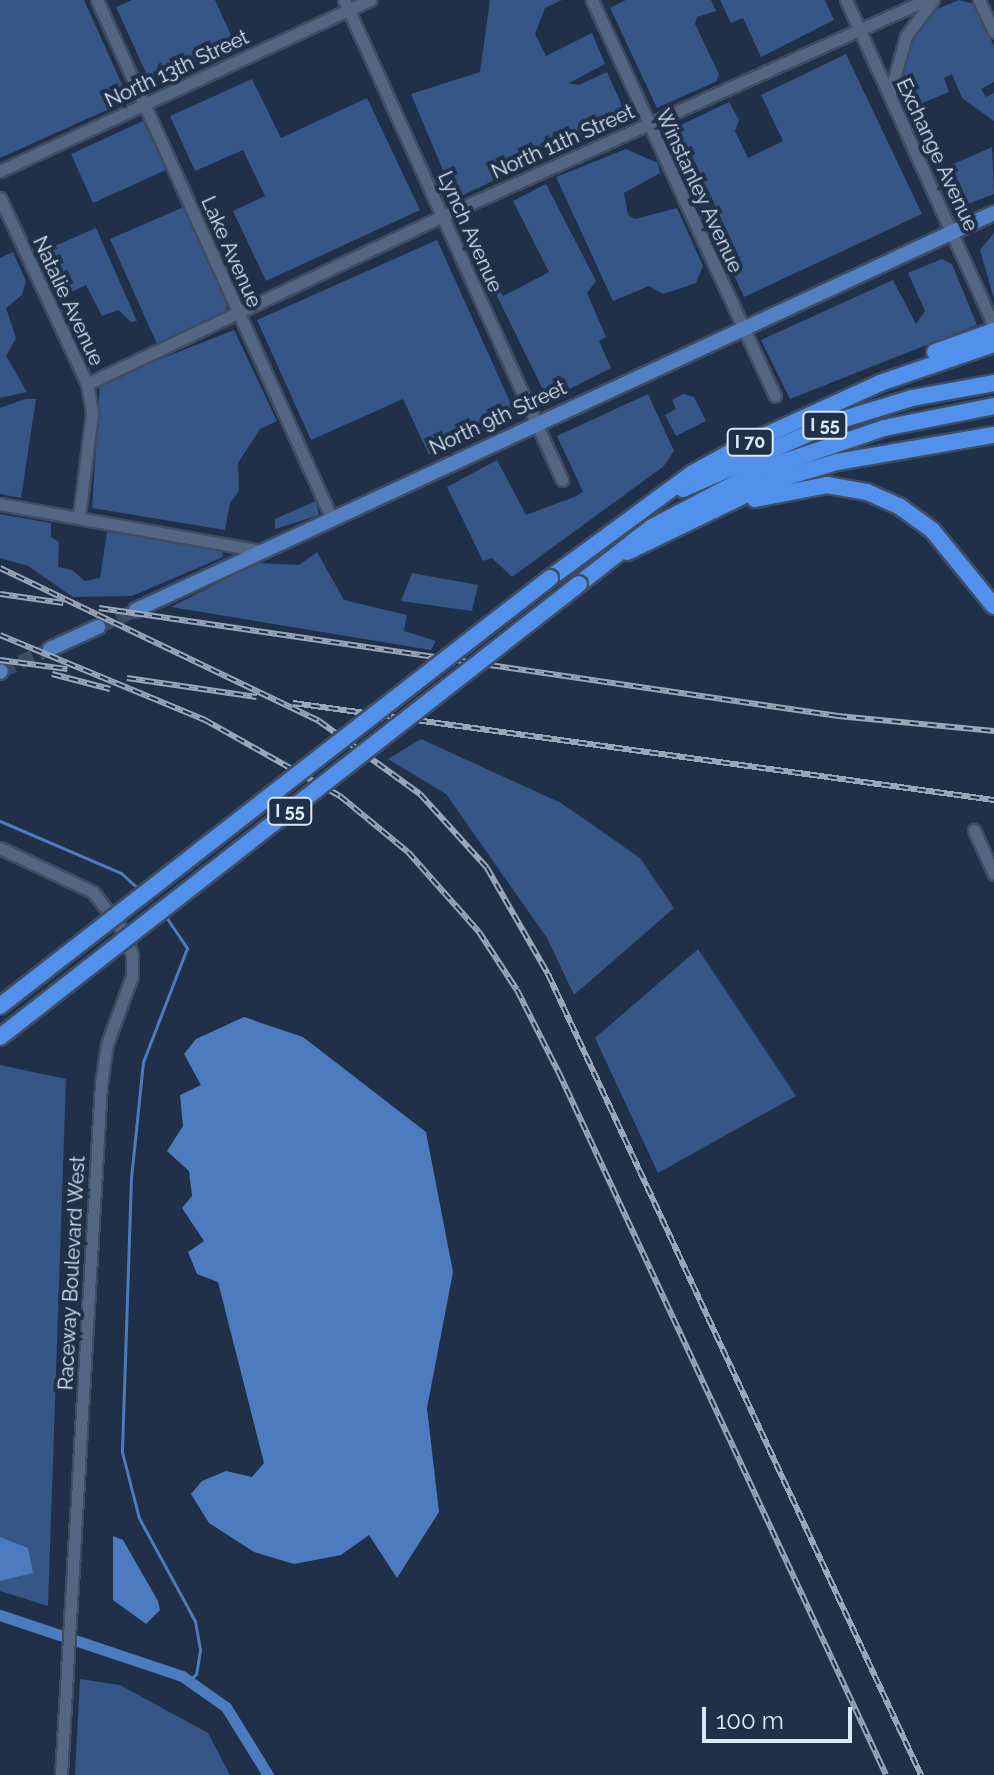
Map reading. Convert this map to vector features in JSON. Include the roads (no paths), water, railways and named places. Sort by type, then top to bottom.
[{"type":"highway","points":[[841,399],[870,377],[993,326]]},
{"type":"highway","name":"I 70","points":[[666,495],[734,450],[841,399],[994,344]]},
{"type":"highway","name":"I 55","points":[[0,1006],[550,578],[666,495],[837,421],[912,398],[994,383]]},
{"type":"highway","name":"I 55","points":[[0,1037],[618,556],[639,535],[678,511],[788,459],[902,423],[994,406]]},
{"type":"highway","name":"I 70","points":[[618,556],[719,505],[837,462],[994,435]]},
{"type":"highway","points":[[719,505],[734,506],[796,487],[827,485],[867,492],[899,506],[932,530],[994,606]]},
{"type":"main road","name":"North 9th Street","points":[[136,610],[536,422],[994,213]]},
{"type":"main road","points":[[50,649],[98,627]]},
{"type":"street","name":"Lake Avenue","points":[[97,0],[332,519]]},
{"type":"street","name":"North 13th Street","points":[[0,171],[346,5],[370,0]]},
{"type":"street","name":"Winstanley Avenue","points":[[592,0],[775,396]]},
{"type":"street","name":"Exchange Avenue","points":[[846,0],[953,230],[993,326]]},
{"type":"street","name":"North 11th Street","points":[[87,384],[443,216],[926,0]]},
{"type":"street","points":[[889,94],[906,36],[933,0]]},
{"type":"street","points":[[979,0],[994,32]]},
{"type":"street","name":"Lynch Avenue","points":[[346,5],[562,480]]},
{"type":"street","name":"Natalie Avenue","points":[[0,198],[87,384],[92,413],[79,516]]},
{"type":"street","points":[[0,504],[261,551]]},
{"type":"street","points":[[974,830],[994,874]]},
{"type":"street","name":"Raceway Boulevard West","points":[[0,848],[93,892],[123,931],[132,955],[132,976],[107,1044],[101,1084],[61,1775]]},
{"type":"waterway","points":[[0,821],[121,873],[139,889]]},
{"type":"waterway","points":[[164,914],[187,948],[143,1062],[131,1178],[122,1452],[139,1518],[195,1621],[200,1650],[196,1674],[189,1681]]},
{"type":"waterway","points":[[0,1615],[182,1676],[226,1707],[268,1775]]},
{"type":"tunnel","points":[[98,627],[136,610]]},
{"type":"tunnel","points":[[1,671],[50,649]]},
{"type":"railway","points":[[0,568],[319,721],[420,794],[487,868],[548,974],[921,1775]]},
{"type":"railway","points":[[0,594],[63,603]]},
{"type":"railway","points":[[99,608],[838,716],[994,731]]},
{"type":"railway","points":[[0,635],[205,720],[340,796],[408,852],[479,932],[517,990],[559,1073],[886,1775]]},
{"type":"railway","points":[[0,660],[67,669]]},
{"type":"railway","points":[[52,674],[110,689]]},
{"type":"railway","points":[[127,678],[257,697]]},
{"type":"railway","points":[[293,703],[994,800]]}]
